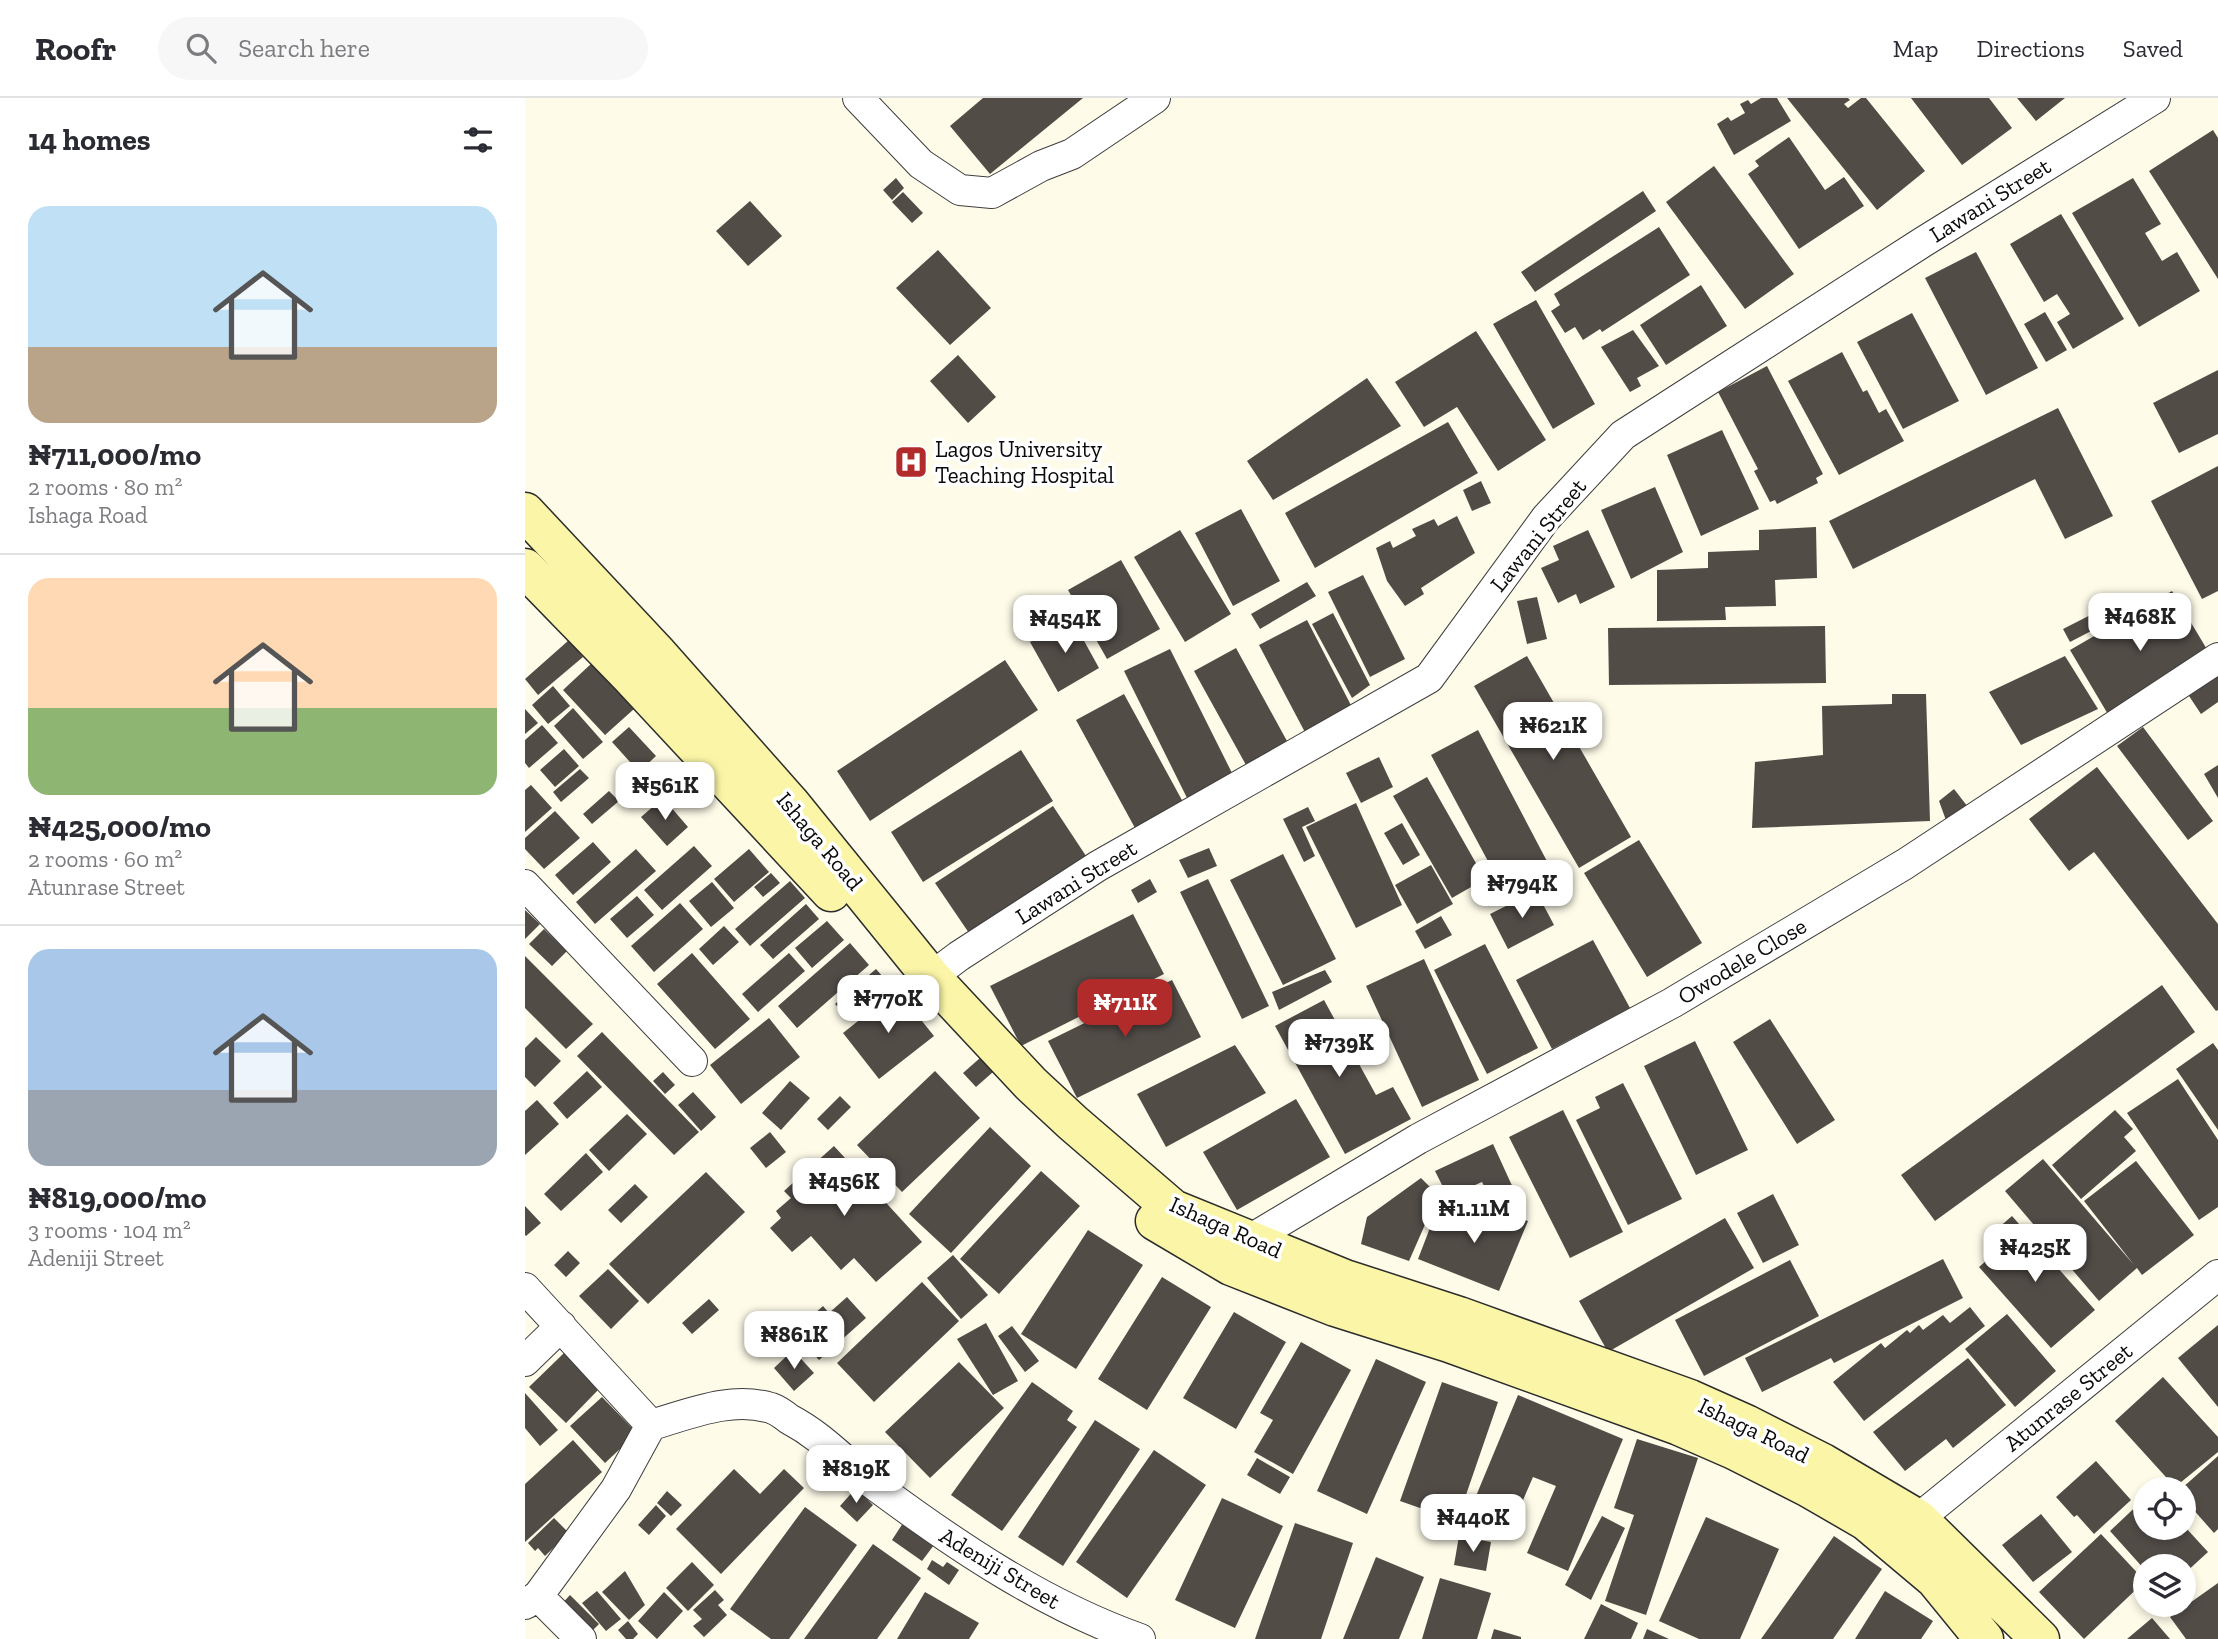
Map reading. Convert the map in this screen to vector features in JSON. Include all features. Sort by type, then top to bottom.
[{"type":"main road","name":"Ishaga Road","points":[[525,512],[659,654],[790,803],[931,976],[1031,1084],[1173,1209],[1345,1279],[1459,1315],[1690,1399],[1746,1424],[1823,1463],[1918,1519],[2040,1639]]},
{"type":"main road","name":"Ishaga Road","points":[[525,568],[759,813],[1071,1155],[1161,1227],[1231,1266],[1335,1307],[1449,1343],[1679,1426],[1734,1450],[1866,1521],[1935,1579],[1977,1637]]},
{"type":"street","points":[[858,98],[921,163],[960,190],[992,193],[1041,166],[1072,154],[1155,98]]},
{"type":"street","name":"Lawani Street","points":[[931,976],[1098,866],[1429,678],[1546,518],[1623,435],[1923,242],[2155,98]]},
{"type":"street","name":"Owodele Close","points":[[1251,1239],[1418,1139],[1672,1003],[1905,864],[2218,658]]},
{"type":"street","points":[[525,885],[692,1060]]},
{"type":"street","name":"Atunrase Street","points":[[1918,1519],[2218,1275]]},
{"type":"street","points":[[525,1288],[651,1425],[617,1489],[531,1600],[581,1639]]},
{"type":"street","points":[[525,1361],[561,1326]]},
{"type":"street","name":"Adeniji Street","points":[[651,1425],[726,1403],[771,1408],[814,1432],[872,1484],[931,1527],[1092,1631],[1140,1639]]},
{"type":"street","points":[[1977,1637],[2011,1611]]},
{"type":"building","points":[[983,98],[1083,98],[990,174],[950,126]]},
{"type":"building","points":[[1761,98],[1777,98],[1791,121],[1734,155],[1717,124],[1728,117],[1731,121],[1745,113],[1740,104],[1748,100],[1751,104]]},
{"type":"building","points":[[1787,98],[1848,98],[1850,100],[1844,104],[1848,108],[1861,98],[1866,98],[1925,171],[1877,210]]},
{"type":"building","points":[[1911,98],[1989,98],[2012,128],[1962,165]]},
{"type":"building","points":[[2017,98],[2065,98],[2036,121]]},
{"type":"building","points":[[2213,130],[2218,138],[2218,279],[2149,171]]},
{"type":"building","points":[[1789,137],[1825,190],[1844,177],[1864,206],[1799,249],[1748,174],[1759,166],[1755,161]]},
{"type":"building","points":[[1714,166],[1794,274],[1745,309],[1666,202]]},
{"type":"building","points":[[896,178],[904,188],[892,200],[883,190]]},
{"type":"building","points":[[2133,178],[2161,224],[2145,233],[2162,261],[2177,252],[2200,291],[2139,327],[2072,213]]},
{"type":"building","points":[[1643,191],[1656,211],[1535,292],[1521,272]]},
{"type":"building","points":[[903,192],[923,213],[912,223],[892,202]]},
{"type":"building","points":[[750,201],[782,236],[748,266],[716,231]]},
{"type":"building","points":[[2061,214],[2124,319],[2073,349],[2057,322],[2070,314],[2057,294],[2044,302],[2010,244]]},
{"type":"building","points":[[1659,227],[1690,275],[1602,332],[1600,329],[1583,340],[1575,327],[1565,333],[1551,311],[1560,305],[1554,294]]},
{"type":"building","points":[[938,250],[991,308],[950,345],[896,288]]},
{"type":"building","points":[[1976,252],[2038,368],[1986,395],[1925,278]]},
{"type":"building","points":[[1701,285],[1727,326],[1666,365],[1640,325]]},
{"type":"building","points":[[1536,300],[1595,404],[1553,429],[1493,324]]},
{"type":"building","points":[[2045,312],[2067,350],[2046,362],[2024,324]]},
{"type":"building","points":[[1912,313],[1959,401],[1903,429],[1857,342]]},
{"type":"building","points":[[1633,330],[1659,366],[1637,378],[1641,386],[1630,392],[1601,347]]},
{"type":"building","points":[[1476,331],[1546,440],[1498,471],[1457,407],[1424,427],[1395,382]]},
{"type":"building","points":[[1842,352],[1863,392],[1867,390],[1879,413],[1886,409],[1904,441],[1839,475],[1788,381]]},
{"type":"building","points":[[958,355],[996,397],[968,423],[930,381]]},
{"type":"building","points":[[1767,366],[1823,474],[1816,478],[1818,483],[1777,504],[1775,500],[1770,502],[1754,471],[1758,469],[1718,392]]},
{"type":"building","points":[[2218,370],[2218,434],[2179,453],[2153,403]]},
{"type":"building","points":[[1367,378],[1401,426],[1273,500],[1247,461]]},
{"type":"building","points":[[2058,408],[2113,516],[2065,539],[2035,479],[1853,569],[1829,521]]},
{"type":"building","points":[[1448,422],[1478,473],[1315,568],[1285,513]]},
{"type":"building","points":[[1722,430],[1759,509],[1701,536],[1667,455]]},
{"type":"building","points":[[2218,466],[2218,591],[2202,599],[2151,501]]},
{"type":"building","points":[[1481,481],[1491,503],[1472,511],[1463,490]]},
{"type":"building","points":[[1655,487],[1683,552],[1631,579],[1601,510]]},
{"type":"building","points":[[1241,509],[1280,581],[1233,606],[1195,533]]},
{"type":"building","points":[[1457,516],[1475,553],[1421,588],[1424,594],[1405,606],[1387,581],[1376,548],[1390,541],[1393,548],[1416,536],[1412,529],[1434,519],[1438,526]]},
{"type":"building","points":[[1816,527],[1817,578],[1775,580],[1776,606],[1725,607],[1726,620],[1657,621],[1657,570],[1708,568],[1708,552],[1759,550],[1759,530]]},
{"type":"building","points":[[1180,530],[1231,614],[1185,642],[1134,557]]},
{"type":"building","points":[[1588,530],[1615,587],[1580,604],[1576,594],[1558,603],[1541,568],[1559,560],[1553,546]]},
{"type":"building","points":[[1121,560],[1160,629],[1107,659],[1068,590]]},
{"type":"building","points":[[1363,575],[1405,659],[1370,677],[1328,592]]},
{"type":"building","points":[[1307,582],[1316,596],[1260,629],[1251,614]]},
{"type":"building","points":[[2172,591],[2211,656],[2109,716],[2070,650]]},
{"type":"building","points":[[1537,597],[1547,639],[1527,644],[1517,601]]},
{"type":"building","points":[[2118,601],[2124,614],[2070,642],[2063,629]]},
{"type":"building","points":[[1333,613],[1370,685],[1352,698],[1312,624]]},
{"type":"building","points":[[1072,619],[1099,668],[1058,692],[1030,642]]},
{"type":"building","points":[[1307,620],[1355,713],[1308,738],[1259,645]]},
{"type":"building","points":[[1825,626],[1826,683],[1609,685],[1608,628]]},
{"type":"building","points":[[569,640],[583,657],[538,695],[525,679]]},
{"type":"building","points":[[1236,648],[1293,752],[1251,774],[1194,671]]},
{"type":"building","points":[[1170,649],[1238,785],[1192,808],[1124,671]]},
{"type":"building","points":[[1527,656],[1631,837],[1579,868],[1474,686]]},
{"type":"building","points":[[2065,656],[2098,709],[2021,745],[1989,692]]},
{"type":"building","points":[[1005,660],[1038,710],[870,821],[837,771]]},
{"type":"building","points":[[592,663],[634,709],[605,735],[563,690]]},
{"type":"building","points":[[2218,675],[2218,702],[2201,714],[2189,696]]},
{"type":"building","points":[[553,686],[570,706],[548,724],[532,705]]},
{"type":"building","points":[[1124,694],[1183,802],[1135,828],[1076,720]]},
{"type":"building","points":[[1892,694],[1926,694],[1930,821],[1752,828],[1755,762],[1823,755],[1822,706],[1892,704]]},
{"type":"building","points":[[573,708],[603,742],[583,759],[554,726]]},
{"type":"building","points":[[525,709],[538,723],[525,734]]},
{"type":"building","points":[[542,725],[558,743],[529,768],[525,763],[525,740]]},
{"type":"building","points":[[629,727],[656,756],[639,772],[612,742]]},
{"type":"building","points":[[2143,727],[2213,821],[2188,840],[2117,746]]},
{"type":"building","points":[[1478,730],[1550,867],[1504,891],[1431,755]]},
{"type":"building","points":[[564,749],[579,766],[555,787],[540,770]]},
{"type":"building","points":[[1021,750],[1053,801],[923,882],[891,832]]},
{"type":"building","points":[[1379,757],[1393,787],[1361,803],[1346,773]]},
{"type":"building","points":[[2218,765],[2218,798],[2204,774]]},
{"type":"building","points":[[2097,767],[2218,924],[2216,1011],[2094,852],[2069,871],[2029,819]]},
{"type":"building","points":[[580,769],[589,778],[561,802],[553,792]]},
{"type":"building","points":[[661,777],[672,790],[664,797],[653,784]]},
{"type":"building","points":[[1427,777],[1485,879],[1452,898],[1393,796]]},
{"type":"building","points":[[531,785],[552,808],[525,832],[525,790]]},
{"type":"building","points":[[1954,789],[1968,807],[1947,823],[1939,801]]},
{"type":"building","points":[[609,791],[619,801],[592,824],[583,814]]},
{"type":"building","points":[[663,798],[688,827],[667,846],[641,817]]},
{"type":"building","points":[[1356,803],[1402,905],[1356,928],[1306,827]]},
{"type":"building","points":[[1053,806],[1088,859],[971,936],[935,883]]},
{"type":"building","points":[[1308,807],[1315,821],[1302,827],[1315,856],[1304,862],[1283,819]]},
{"type":"building","points":[[555,811],[580,838],[544,869],[525,849],[525,838]]},
{"type":"building","points":[[1402,823],[1420,855],[1403,865],[1384,833]]},
{"type":"building","points":[[1639,840],[1702,943],[1647,977],[1584,873]]},
{"type":"building","points":[[593,842],[611,862],[573,895],[555,875]]},
{"type":"building","points":[[694,846],[712,866],[662,910],[644,890]]},
{"type":"building","points":[[1209,848],[1217,866],[1188,878],[1179,860]]},
{"type":"building","points":[[636,849],[656,871],[595,924],[576,902]]},
{"type":"building","points":[[749,849],[769,872],[734,902],[714,879]]},
{"type":"building","points":[[1283,854],[1336,959],[1283,985],[1230,880]]},
{"type":"building","points":[[1431,865],[1453,904],[1417,924],[1395,885]]},
{"type":"building","points":[[771,873],[780,883],[763,897],[754,887]]},
{"type":"building","points":[[1150,879],[1157,892],[1138,903],[1131,890]]},
{"type":"building","points":[[1208,879],[1269,1006],[1242,1019],[1180,892]]},
{"type":"building","points":[[790,881],[805,898],[750,946],[735,929]]},
{"type":"building","points":[[712,882],[734,908],[711,927],[689,901]]},
{"type":"building","points":[[1536,891],[1554,925],[1508,949],[1490,914]]},
{"type":"building","points":[[637,896],[654,915],[627,938],[610,919]]},
{"type":"building","points":[[680,903],[703,929],[654,972],[631,946]]},
{"type":"building","points":[[806,904],[819,919],[773,959],[760,945]]},
{"type":"building","points":[[525,910],[540,924],[525,939]]},
{"type":"building","points":[[1133,914],[1164,974],[1021,1046],[990,986]]},
{"type":"building","points":[[1441,916],[1452,935],[1425,949],[1415,931]]},
{"type":"building","points":[[827,921],[844,940],[812,968],[795,948]]},
{"type":"building","points":[[724,926],[739,942],[713,965],[699,949]]},
{"type":"building","points":[[544,929],[567,951],[552,966],[529,944]]},
{"type":"building","points":[[1593,940],[1630,1008],[1552,1049],[1516,980]]},
{"type":"building","points":[[850,943],[869,965],[797,1028],[778,1006]]},
{"type":"building","points":[[1485,944],[1538,1048],[1487,1074],[1434,970]]},
{"type":"building","points":[[692,953],[750,1019],[715,1049],[657,984]]},
{"type":"building","points":[[789,953],[805,971],[758,1012],[742,994]]},
{"type":"building","points":[[525,956],[593,1024],[566,1049],[525,1008]]},
{"type":"building","points":[[1424,959],[1479,1080],[1422,1107],[1366,986]]},
{"type":"building","points":[[876,969],[891,986],[851,1021],[835,1004]]},
{"type":"building","points":[[1325,970],[1332,982],[1279,1010],[1272,992]]},
{"type":"building","points":[[1172,980],[1201,1037],[1077,1098],[1048,1041]]},
{"type":"building","points":[[2162,985],[2195,1032],[1935,1221],[1901,1175]]},
{"type":"building","points":[[897,990],[934,1036],[879,1079],[843,1033]]},
{"type":"building","points":[[1324,1000],[1376,1095],[1393,1087],[1411,1119],[1345,1154],[1275,1026]]},
{"type":"building","points":[[769,1018],[800,1057],[741,1104],[710,1065]]},
{"type":"building","points":[[1770,1019],[1835,1120],[1797,1144],[1733,1042]]},
{"type":"building","points":[[602,1032],[699,1132],[674,1155],[577,1056]]},
{"type":"building","points":[[536,1037],[561,1061],[535,1087],[525,1077],[525,1048]]},
{"type":"building","points":[[1695,1041],[1748,1150],[1696,1175],[1644,1066]]},
{"type":"building","points":[[2213,1043],[2218,1050],[2218,1130],[2176,1069]]},
{"type":"building","points":[[1235,1045],[1266,1093],[1166,1147],[1137,1094]]},
{"type":"building","points":[[980,1058],[993,1072],[976,1087],[963,1073]]},
{"type":"building","points":[[587,1071],[602,1087],[567,1119],[553,1103]]},
{"type":"building","points":[[935,1071],[980,1118],[902,1192],[857,1145]]},
{"type":"building","points":[[663,1072],[675,1085],[665,1094],[653,1081]]},
{"type":"building","points":[[2178,1079],[2218,1140],[2218,1207],[2199,1220],[2127,1113]]},
{"type":"building","points":[[790,1081],[810,1098],[781,1130],[762,1113]]},
{"type":"building","points":[[1623,1083],[1682,1199],[1628,1225],[1576,1120],[1600,1108],[1595,1097]]},
{"type":"building","points":[[693,1092],[716,1117],[701,1131],[678,1105]]},
{"type":"building","points":[[840,1096],[851,1107],[828,1130],[817,1119]]},
{"type":"building","points":[[1296,1099],[1330,1157],[1237,1210],[1203,1152]]},
{"type":"building","points":[[537,1100],[559,1124],[525,1155],[525,1111]]},
{"type":"building","points":[[1563,1110],[1623,1232],[1570,1258],[1509,1137]]},
{"type":"building","points":[[2115,1110],[2133,1129],[2124,1137],[2136,1151],[2081,1199],[2052,1165]]},
{"type":"building","points":[[627,1114],[647,1134],[609,1171],[589,1150]]},
{"type":"building","points":[[990,1127],[1031,1166],[951,1253],[909,1214]]},
{"type":"building","points":[[770,1132],[786,1152],[766,1168],[750,1148]]},
{"type":"building","points":[[1493,1144],[1514,1190],[1491,1200],[1482,1182],[1448,1197],[1435,1171]]},
{"type":"building","points":[[834,1146],[922,1242],[876,1282],[854,1258],[841,1270],[811,1236],[792,1252],[770,1228],[781,1218],[776,1211],[791,1198],[784,1191]]},
{"type":"building","points":[[586,1153],[603,1172],[561,1211],[544,1194]]},
{"type":"building","points":[[2043,1159],[2134,1265],[2084,1201],[2136,1161],[2194,1235],[2142,1275],[2137,1268],[2099,1301],[2005,1191]]},
{"type":"building","points":[[1041,1171],[1080,1206],[999,1294],[960,1259]]},
{"type":"building","points":[[706,1172],[745,1212],[648,1304],[609,1264]]},
{"type":"building","points":[[1421,1178],[1438,1195],[1409,1261],[1361,1244],[1367,1217]]},
{"type":"building","points":[[635,1184],[648,1197],[621,1223],[608,1210]]},
{"type":"building","points":[[1773,1194],[1799,1245],[1763,1263],[1737,1213]]},
{"type":"building","points":[[1488,1205],[1528,1221],[1499,1291],[1418,1259],[1438,1207],[1480,1224]]},
{"type":"building","points":[[525,1206],[541,1223],[526,1236],[525,1235]]},
{"type":"building","points":[[2012,1216],[2095,1310],[2051,1348],[1979,1267],[2001,1248],[1989,1236]]},
{"type":"building","points":[[1725,1218],[1754,1268],[1608,1352],[1579,1301]]},
{"type":"building","points":[[1088,1230],[1143,1265],[1076,1369],[1021,1334]]},
{"type":"building","points":[[568,1251],[580,1263],[566,1277],[554,1265]]},
{"type":"building","points":[[953,1255],[988,1295],[961,1319],[927,1278]]},
{"type":"building","points":[[1943,1259],[1963,1298],[1834,1363],[1831,1358],[1762,1392],[1745,1358]]},
{"type":"building","points":[[1790,1260],[1819,1316],[1704,1376],[1675,1320]]},
{"type":"building","points":[[608,1269],[639,1301],[611,1329],[579,1296]]},
{"type":"building","points":[[1162,1277],[1211,1307],[1147,1410],[1098,1379]]},
{"type":"building","points":[[922,1282],[959,1321],[874,1402],[837,1363]]},
{"type":"building","points":[[847,1297],[866,1318],[819,1360],[794,1332],[823,1306],[829,1313]]},
{"type":"building","points":[[709,1299],[719,1310],[692,1334],[682,1323]]},
{"type":"building","points":[[1970,1307],[1985,1326],[1864,1421],[1833,1382],[1881,1343],[1885,1348],[1907,1330],[1910,1333],[1919,1325],[1923,1330],[1943,1315],[1950,1323]]},
{"type":"building","points":[[1234,1312],[1286,1342],[1236,1429],[1183,1398]]},
{"type":"building","points":[[2007,1314],[2056,1371],[2015,1407],[1965,1349]]},
{"type":"building","points":[[986,1323],[1018,1381],[993,1395],[957,1339]]},
{"type":"building","points":[[2218,1325],[2218,1407],[2178,1358]]},
{"type":"building","points":[[1012,1326],[1039,1361],[1025,1372],[998,1336]]},
{"type":"building","points":[[1301,1342],[1351,1370],[1293,1474],[1254,1452],[1273,1420],[1260,1413]]},
{"type":"building","points":[[793,1350],[814,1373],[794,1391],[774,1368]]},
{"type":"building","points":[[564,1353],[599,1389],[566,1423],[529,1387]]},
{"type":"building","points":[[1968,1358],[2006,1405],[1953,1448],[1946,1439],[1905,1471],[1873,1432]]},
{"type":"building","points":[[1376,1359],[1426,1382],[1367,1514],[1317,1491]]},
{"type":"building","points":[[959,1362],[1004,1408],[930,1478],[885,1432]]},
{"type":"building","points":[[2163,1377],[2218,1437],[2218,1452],[2187,1477],[2166,1477],[2115,1421]]},
{"type":"building","points":[[1032,1382],[1073,1411],[1067,1420],[1077,1427],[1002,1531],[951,1495]]},
{"type":"building","points":[[1442,1382],[1498,1402],[1457,1521],[1400,1501]]},
{"type":"building","points":[[525,1393],[558,1430],[540,1446],[525,1428]]},
{"type":"building","points":[[1518,1395],[1623,1439],[1568,1571],[1527,1553],[1556,1486],[1533,1477],[1507,1537],[1466,1520]]},
{"type":"building","points":[[602,1397],[637,1433],[605,1463],[570,1426]]},
{"type":"building","points":[[1095,1420],[1140,1449],[1063,1566],[1018,1537]]},
{"type":"building","points":[[1637,1439],[1698,1458],[1646,1615],[1605,1601],[1634,1515],[1614,1508]]},
{"type":"building","points":[[573,1440],[602,1472],[525,1542],[525,1484]]},
{"type":"building","points":[[1154,1450],[1206,1485],[1127,1598],[1076,1562]]},
{"type":"building","points":[[2218,1456],[2218,1529],[2214,1533],[2196,1513],[2194,1477]]},
{"type":"building","points":[[1257,1458],[1290,1477],[1280,1494],[1247,1475]]},
{"type":"building","points":[[2096,1461],[2131,1500],[2094,1534],[2056,1497]]},
{"type":"building","points":[[734,1469],[760,1494],[784,1469],[804,1488],[721,1574],[676,1529]]},
{"type":"building","points":[[856,1488],[873,1505],[857,1522],[840,1506]]},
{"type":"building","points":[[667,1491],[682,1505],[671,1516],[657,1503]]},
{"type":"building","points":[[1222,1498],[1283,1526],[1235,1628],[1175,1600]]},
{"type":"building","points":[[656,1505],[666,1516],[649,1535],[638,1525]]},
{"type":"building","points":[[805,1507],[857,1545],[789,1639],[771,1639],[730,1609]]},
{"type":"building","points":[[2133,1509],[2133,1540],[2196,1539],[2208,1552],[2196,1563],[2196,1554],[2133,1554],[2133,1557],[2110,1531]]},
{"type":"building","points":[[2041,1514],[2072,1552],[2033,1582],[2002,1545]]},
{"type":"building","points":[[1602,1516],[1625,1528],[1591,1600],[1565,1585]]},
{"type":"building","points":[[1706,1517],[1779,1549],[1740,1639],[1699,1639],[1659,1621]]},
{"type":"building","points":[[554,1518],[569,1533],[545,1556],[538,1548],[535,1551],[528,1543]]},
{"type":"building","points":[[903,1523],[934,1545],[922,1561],[892,1540]]},
{"type":"building","points":[[1295,1523],[1353,1543],[1321,1639],[1255,1639]]},
{"type":"building","points":[[2101,1534],[2133,1568],[2133,1592],[2084,1639],[2039,1592]]},
{"type":"building","points":[[1459,1536],[1491,1542],[1486,1571],[1454,1565]]},
{"type":"building","points":[[1834,1536],[1882,1569],[1833,1639],[1761,1639]]},
{"type":"building","points":[[873,1544],[921,1578],[877,1639],[804,1639]]},
{"type":"building","points":[[1376,1557],[1424,1577],[1399,1639],[1343,1639]]},
{"type":"building","points":[[932,1560],[943,1567],[947,1562],[959,1570],[949,1585],[927,1569]]},
{"type":"building","points":[[692,1562],[714,1585],[688,1611],[666,1588]]},
{"type":"building","points":[[625,1571],[645,1605],[629,1620],[602,1592]]},
{"type":"building","points":[[1440,1578],[1491,1593],[1477,1639],[1422,1639]]},
{"type":"building","points":[[2218,1583],[2218,1639],[2186,1639],[2170,1617],[2196,1617],[2196,1599]]},
{"type":"building","points":[[715,1590],[724,1600],[718,1605],[727,1615],[704,1637],[693,1626],[702,1619],[693,1610]]},
{"type":"building","points":[[597,1591],[621,1619],[606,1631],[582,1603]]},
{"type":"building","points":[[1885,1591],[1933,1621],[1921,1639],[1855,1639]]},
{"type":"building","points":[[664,1592],[683,1611],[657,1639],[638,1621]]},
{"type":"building","points":[[925,1592],[979,1623],[969,1639],[897,1639]]},
{"type":"building","points":[[570,1595],[599,1624],[586,1637],[557,1609]]},
{"type":"building","points":[[1601,1604],[1638,1623],[1631,1639],[1584,1639]]},
{"type":"building","points":[[2152,1618],[2170,1639],[2127,1639]]},
{"type":"building","points":[[628,1621],[638,1634],[633,1639],[626,1639],[618,1630]]},
{"type":"building","points":[[1494,1629],[1521,1637],[1521,1639],[1491,1639]]},
{"type":"building","points":[[1647,1629],[1669,1639],[1643,1639]]},
{"type":"place","name":"Lagos University Teaching Hospital","points":[[911,462]]}]
